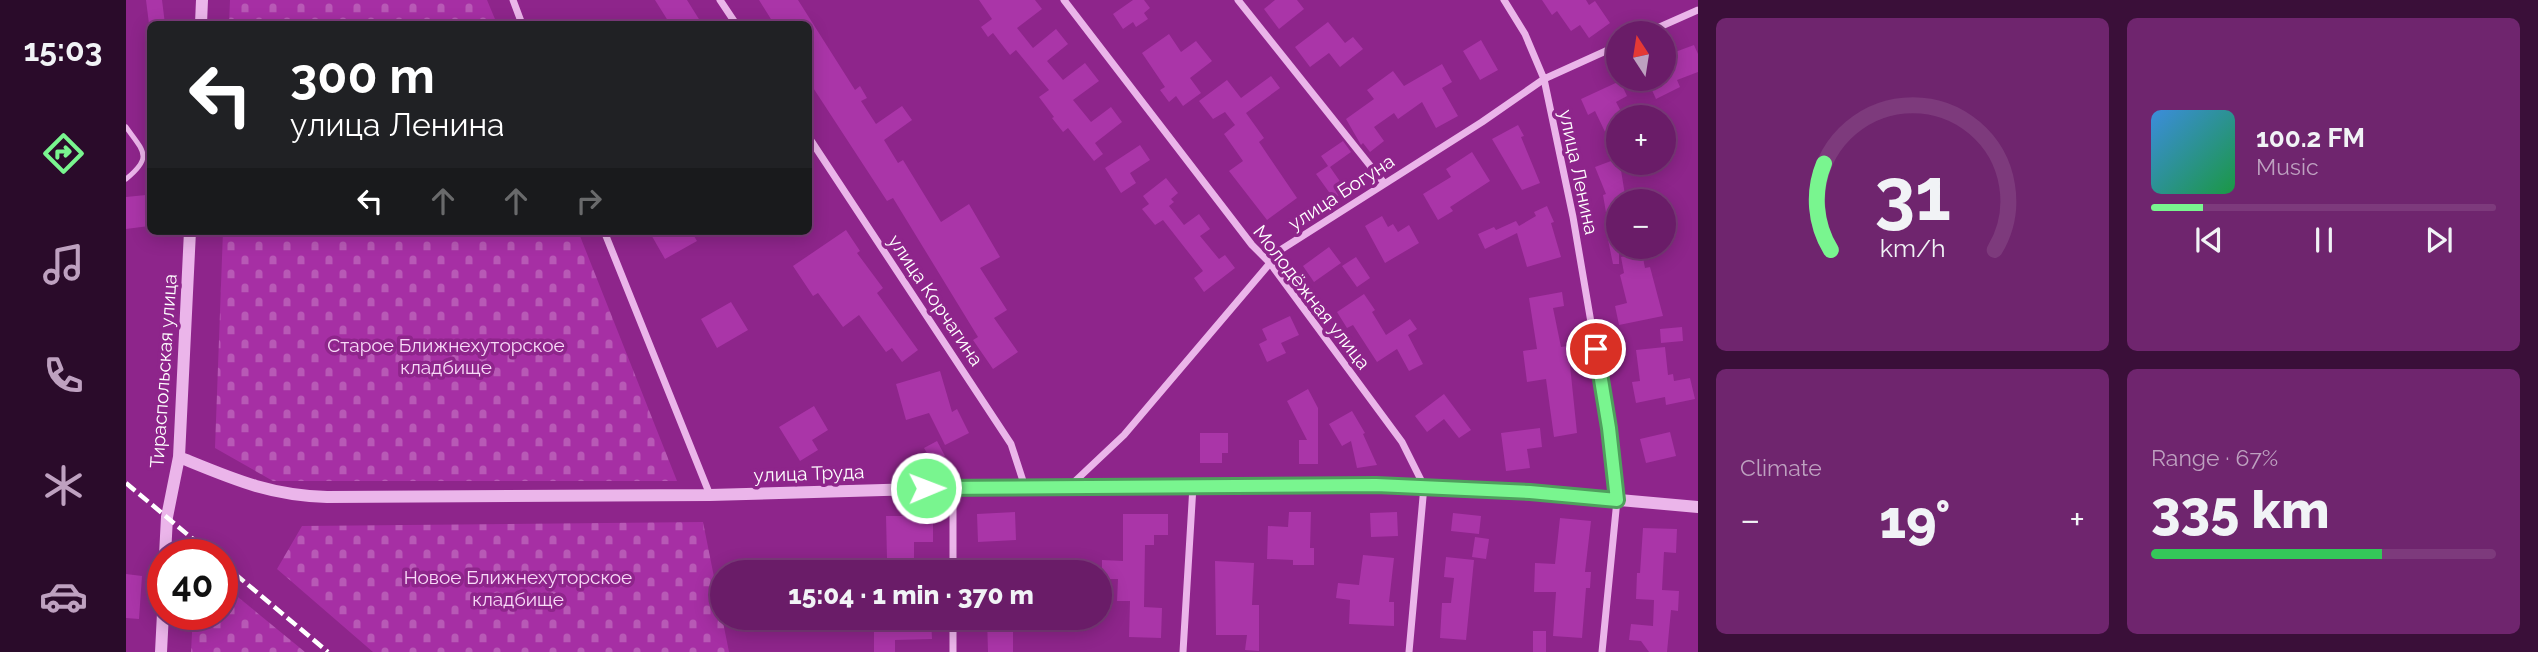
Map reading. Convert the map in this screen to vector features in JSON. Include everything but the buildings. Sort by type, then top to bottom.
[{"type":"street","points":[[201,21],[202,0]]},
{"type":"street","points":[[513,0],[521,21]]},
{"type":"street","points":[[720,0],[734,21]]},
{"type":"street","name":"Молодёжная улица","points":[[1064,0],[1252,245],[1270,263],[1402,442],[1424,486]]},
{"type":"street","points":[[1238,0],[1384,183]]},
{"type":"street","name":"улица Ленина","points":[[1504,0],[1525,34],[1544,79],[1573,217],[1609,428],[1617,500],[1602,652]]},
{"type":"street","points":[[1673,21],[1698,10]]},
{"type":"street","name":"улица Богуна","points":[[1070,486],[1124,435],[1282,249],[1482,122],[1544,79],[1606,51]]},
{"type":"street","name":"улица Корчагина","points":[[812,142],[1012,444],[1025,487]]},
{"type":"street","name":"Тираспольская улица","points":[[166,539],[167,517],[179,457],[190,235]]},
{"type":"street","points":[[606,235],[710,495]]},
{"type":"street","name":"улица Труда","points":[[179,457],[261,489],[292,496],[710,495],[953,488],[1288,484],[1424,486],[1530,492],[1698,507]]},
{"type":"street","points":[[1183,652],[1193,486]]},
{"type":"street","points":[[1409,652],[1424,486]]},
{"type":"street","points":[[953,488],[953,560]]},
{"type":"street","points":[[161,652],[162,630]]},
{"type":"street","points":[[953,630],[953,652]]},
{"type":"lane","points":[[126,127],[141,147],[144,158],[141,167],[126,179]]},
{"type":"green space","points":[[230,0],[487,0],[496,21],[229,21]]},
{"type":"green space","name":"Старое Ближнехуторское кладбище","points":[[223,235],[580,235],[677,481],[273,481],[215,448]]},
{"type":"green space","name":"Новое Ближнехуторское кладбище","points":[[703,522],[711,560],[710,630],[725,630],[729,652],[373,652],[277,569],[302,526]]},
{"type":"green space","points":[[238,597],[305,652],[191,652],[192,630],[238,630]]},
{"type":"railway","points":[[126,483],[193,539]]},
{"type":"railway","points":[[238,576],[328,652]]},
{"type":"route","points":[[926,488],[1376,485],[1450,487],[1617,500],[1596,349]]}]
